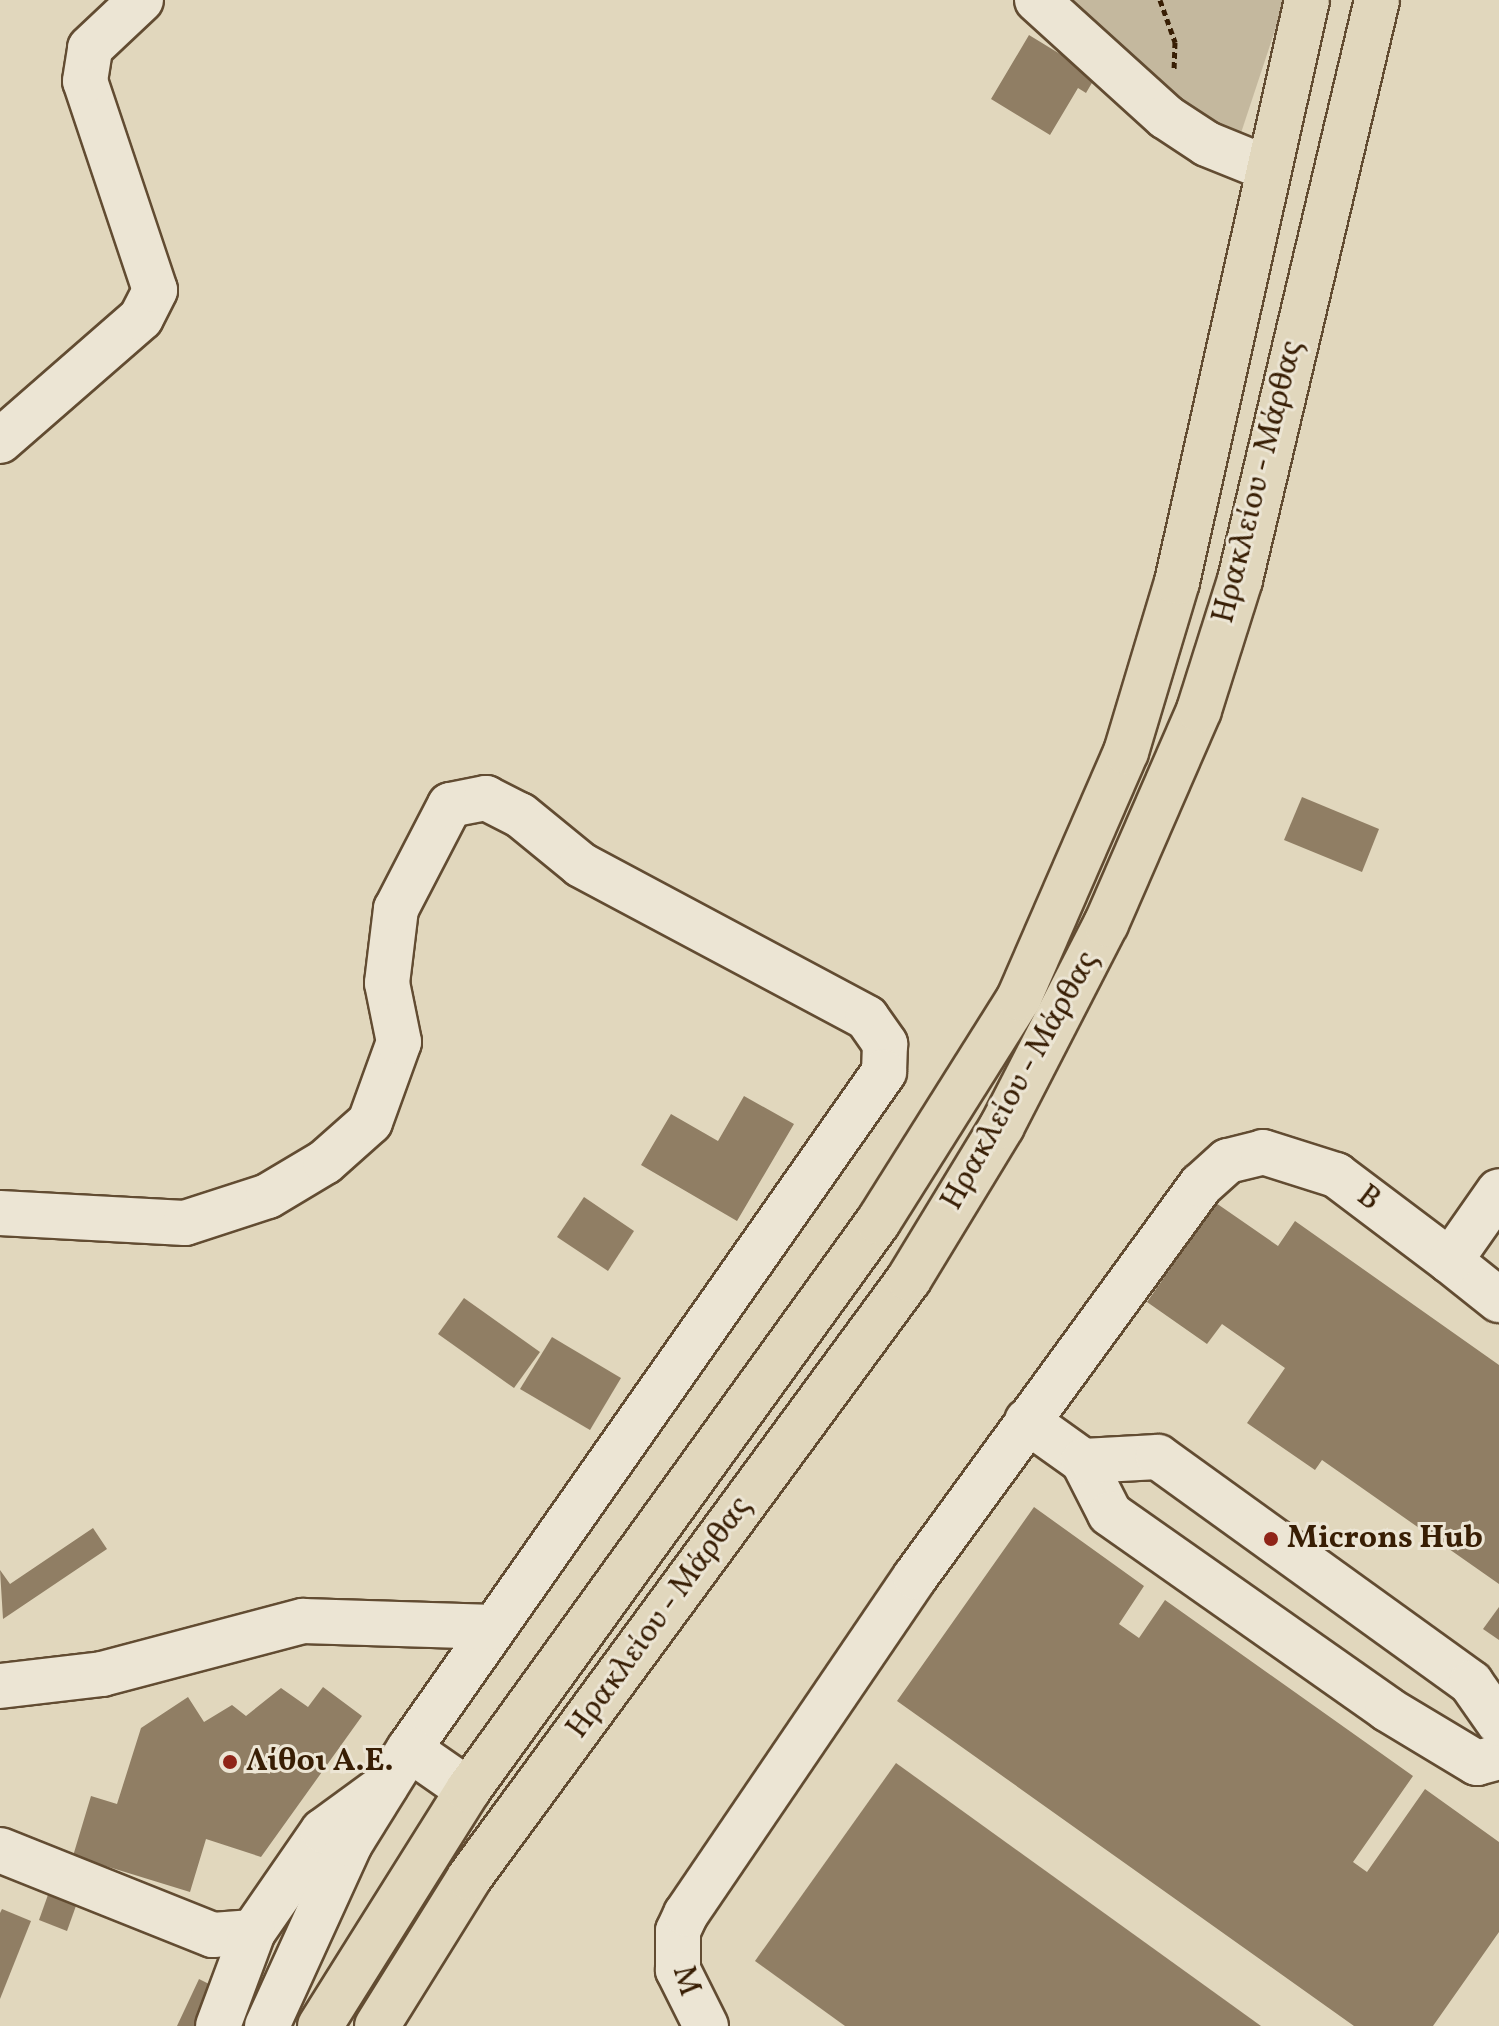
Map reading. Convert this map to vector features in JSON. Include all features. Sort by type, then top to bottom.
[{"type":"main road","name":"Ηρακλείου - Μάρθας","points":[[320,2026],[468,1790],[878,1222],[1019,998],[1126,752],[1177,582],[1264,167],[1307,0]]},
{"type":"main road","name":"Ηρακλείου - Μάρθας","points":[[377,2026],[469,1878],[909,1279],[1002,1126],[1106,924],[1199,710],[1240,580],[1377,0]]},
{"type":"street","points":[[0,441],[141,318],[155,290],[85,81],[90,48],[141,0]]},
{"type":"street","points":[[1037,0],[1151,104],[1207,144],[1264,167]]},
{"type":"street","points":[[0,1213],[185,1223],[268,1196],[325,1162],[370,1122],[392,1077],[399,1042],[387,983],[396,909],[450,805],[486,798],[581,865],[867,1018],[885,1044],[884,1072],[492,1627],[398,1767],[350,1844],[267,2026]]},
{"type":"street","name":"Β","points":[[678,1931],[1027,1421],[1201,1185],[1228,1161],[1263,1152],[1336,1175],[1499,1300]]},
{"type":"street","points":[[1450,1261],[1499,1191]]},
{"type":"street","points":[[1027,1421],[1083,1461],[1110,1514],[1387,1709],[1477,1763],[1499,1757]]},
{"type":"street","points":[[1083,1461],[1158,1457],[1471,1683],[1499,1723]]},
{"type":"street","points":[[0,1686],[102,1674],[303,1621],[492,1627]]},
{"type":"street","points":[[398,1767],[468,1790]]},
{"type":"street","points":[[218,2026],[253,1932],[323,1831],[398,1767]]},
{"type":"street","points":[[0,1850],[213,1935],[253,1932]]},
{"type":"street","name":"Μ","points":[[678,1931],[682,1988],[706,2026]]},
{"type":"path","points":[[1151,104],[1174,75],[1175,42],[1160,0]]},
{"type":"shaded area","points":[[1057,0],[1285,0],[1239,139],[1220,138]]},
{"type":"building","points":[[1029,35],[1096,76],[1086,93],[1078,88],[1050,135],[991,99]]},
{"type":"building","points":[[1302,797],[1379,829],[1362,872],[1284,840]]},
{"type":"building","points":[[744,1096],[794,1124],[737,1221],[641,1165],[671,1114],[718,1141]]},
{"type":"building","points":[[584,1197],[634,1231],[608,1271],[557,1237]]},
{"type":"building","points":[[1216,1203],[1278,1246],[1295,1221],[1499,1365],[1499,1584],[1322,1460],[1315,1470],[1247,1423],[1285,1368],[1222,1324],[1207,1344],[1147,1302]]},
{"type":"building","points":[[464,1298],[540,1352],[514,1388],[438,1334]]},
{"type":"building","points":[[552,1337],[621,1378],[590,1430],[520,1389]]},
{"type":"building","points":[[1034,1507],[1144,1586],[1119,1624],[1139,1638],[1165,1600],[1413,1776],[1353,1862],[1367,1872],[1425,1789],[1499,1842],[1499,1932],[1433,2026],[1354,2026],[897,1701]]},
{"type":"building","points":[[93,1528],[107,1549],[3,1619],[0,1570],[10,1584]]},
{"type":"building","points":[[1499,1607],[1499,1640],[1483,1629]]},
{"type":"building","name":"Λίθοι Α.Ε.","points":[[323,1687],[362,1716],[261,1857],[206,1839],[190,1892],[73,1856],[91,1796],[117,1804],[141,1728],[188,1697],[204,1722],[232,1705],[246,1716],[281,1688],[308,1707]]},
{"type":"building","points":[[896,1763],[1261,2026],[845,2026],[755,1961]]},
{"type":"building","points":[[49,1892],[77,1903],[67,1931],[39,1920]]},
{"type":"building","points":[[2,1909],[31,1921],[0,1999],[0,1913]]},
{"type":"building","points":[[199,1979],[229,1994],[213,2026],[177,2026]]},
{"type":"place","name":"Microns Hub","points":[[1271,1539]]},
{"type":"place","name":"Λίθοι Α.Ε.","points":[[230,1762]]}]
